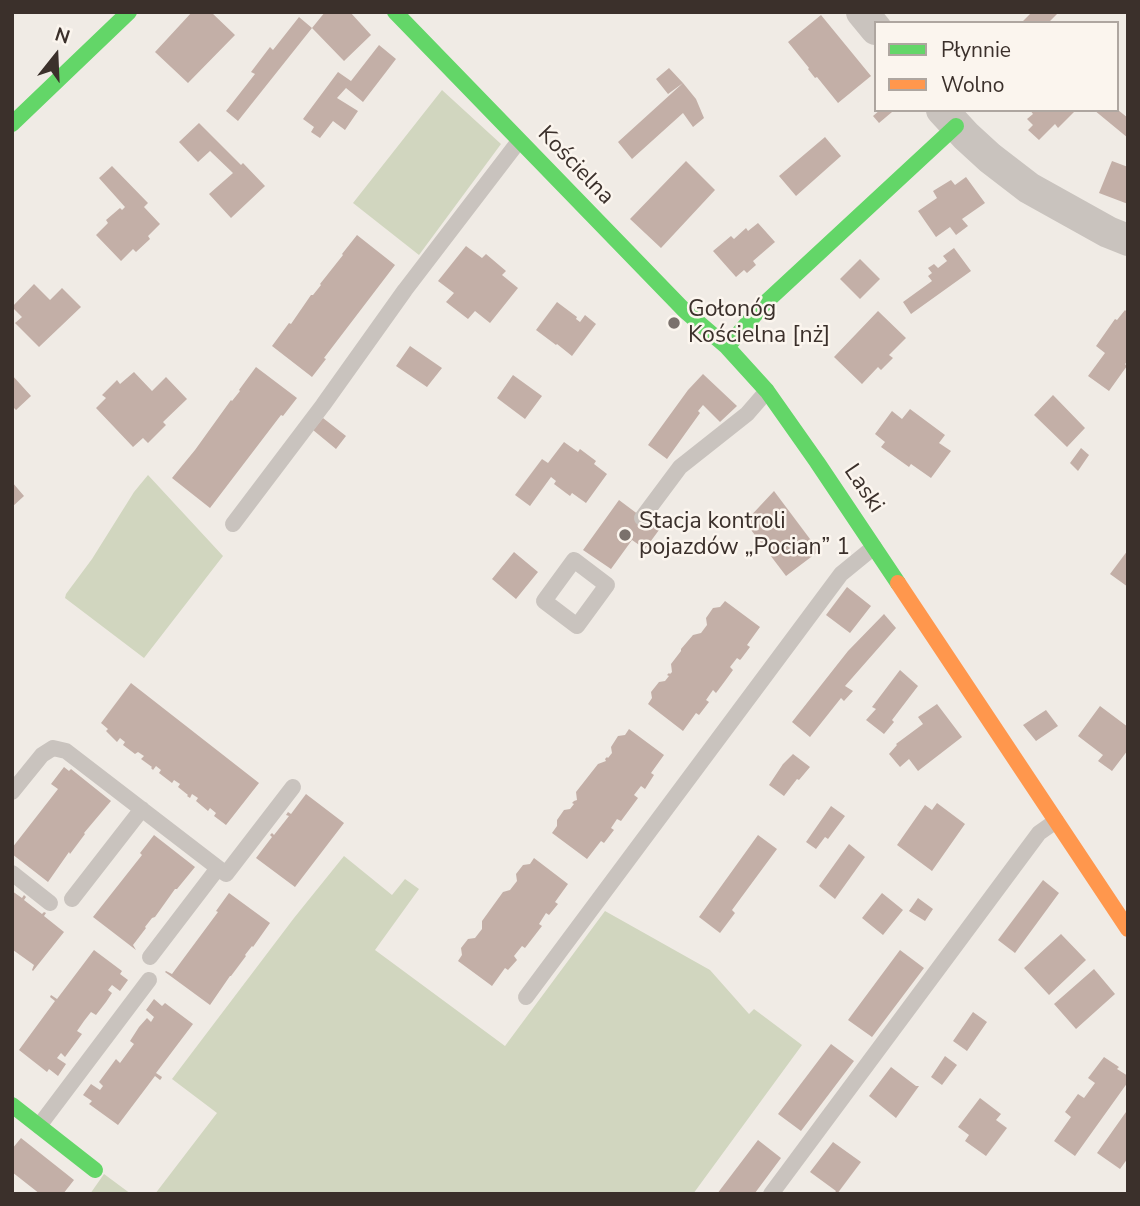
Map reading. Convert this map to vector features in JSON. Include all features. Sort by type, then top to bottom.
[{"type":"street","name":"Kościelna","points":[[396,12],[685,311],[727,347]]},
{"type":"street","points":[[862,12],[874,27]]},
{"type":"street","points":[[12,124],[122,14]]},
{"type":"street","points":[[727,347],[765,303],[949,118],[990,158],[1029,188],[1108,232],[1128,240]]},
{"type":"street","name":"Laski","points":[[727,347],[767,391],[817,461],[1128,929]]},
{"type":"street","points":[[12,1105],[95,1170]]},
{"type":"lane","points":[[233,524],[405,290],[519,141]]},
{"type":"lane","points":[[642,518],[680,467],[747,414],[767,391]]},
{"type":"lane","points":[[526,997],[841,574],[874,547]]},
{"type":"lane","points":[[12,792],[41,755],[52,748],[66,751],[226,874],[293,787]]},
{"type":"lane","points":[[72,899],[142,809]]},
{"type":"lane","points":[[771,1194],[1039,833],[1056,821]]},
{"type":"lane","points":[[150,957],[218,868]]},
{"type":"lane","points":[[12,873],[51,903]]},
{"type":"lane","points":[[39,1126],[149,980]]},
{"type":"green space","points":[[442,90],[501,144],[419,255],[353,203]]},
{"type":"green space","points":[[148,475],[223,556],[144,658],[65,598]]},
{"type":"green space","points":[[344,856],[392,895],[405,879],[419,889],[375,950],[505,1046],[605,911],[710,970],[749,1014],[754,1009],[802,1045],[693,1194],[155,1194],[217,1113],[172,1079]]},
{"type":"green space","points":[[104,1174],[131,1194],[90,1194]]},
{"type":"building","points":[[192,12],[211,12],[235,35],[188,83],[155,52]]},
{"type":"building","points":[[325,12],[350,12],[371,35],[344,61],[312,28]]},
{"type":"building","points":[[1032,12],[1059,12],[1050,21],[1023,21]]},
{"type":"building","points":[[821,15],[871,76],[838,103],[788,42]]},
{"type":"building","points":[[299,17],[312,28],[238,121],[226,111],[255,74],[251,72],[270,47],[273,50]]},
{"type":"building","points":[[379,45],[396,59],[363,102],[346,88],[337,98],[358,111],[345,130],[333,121],[320,138],[311,132],[314,127],[303,119],[338,72],[351,81]]},
{"type":"building","points":[[669,68],[683,83],[668,94],[656,79]]},
{"type":"building","points":[[683,83],[696,99],[704,118],[693,127],[683,113],[632,159],[618,142]]},
{"type":"building","points":[[1119,111],[1128,118],[1128,138],[1096,112]]},
{"type":"building","points":[[878,112],[892,112],[879,123],[873,116]]},
{"type":"building","points":[[1032,112],[1074,112],[1058,128],[1055,124],[1039,140],[1028,130],[1033,125],[1027,119],[1033,114]]},
{"type":"building","points":[[199,123],[265,186],[231,218],[209,194],[233,173],[210,151],[198,162],[179,142]]},
{"type":"building","points":[[825,137],[841,156],[796,196],[779,176]]},
{"type":"building","points":[[686,161],[715,190],[661,248],[630,219]]},
{"type":"building","points":[[1112,161],[1128,167],[1128,204],[1099,193]]},
{"type":"building","points":[[112,166],[148,203],[144,207],[160,224],[148,236],[150,239],[136,252],[133,249],[121,261],[96,235],[108,223],[106,220],[125,207],[99,178]]},
{"type":"building","points":[[966,177],[985,203],[962,219],[968,226],[956,235],[950,227],[936,237],[918,211],[937,198],[933,191],[951,180],[955,185]]},
{"type":"building","points":[[758,223],[775,242],[753,261],[756,265],[747,273],[744,270],[736,277],[713,251],[731,236],[734,239],[746,228],[748,231]]},
{"type":"building","points":[[357,235],[395,265],[312,377],[272,346]]},
{"type":"building","points":[[466,246],[482,258],[486,254],[506,271],[502,275],[518,288],[490,323],[475,311],[468,319],[446,302],[454,293],[438,281]]},
{"type":"building","points":[[954,248],[971,271],[911,314],[903,302],[932,281],[928,276],[932,273],[928,268],[934,264],[938,268],[947,261],[943,256]]},
{"type":"building","points":[[860,259],[880,279],[860,299],[840,279]]},
{"type":"building","points":[[34,284],[50,300],[62,288],[81,307],[39,347],[15,323],[22,317],[12,307]]},
{"type":"building","points":[[557,302],[580,322],[585,315],[596,324],[572,356],[536,330]]},
{"type":"building","points":[[1125,310],[1128,313],[1128,361],[1109,391],[1088,376],[1105,353],[1096,346],[1115,319]]},
{"type":"building","points":[[878,311],[906,338],[889,355],[893,358],[881,370],[878,367],[862,384],[834,357]]},
{"type":"building","points":[[410,346],[442,368],[427,387],[396,366]]},
{"type":"building","points":[[256,367],[297,398],[210,508],[172,478]]},
{"type":"building","points":[[134,372],[152,391],[166,377],[187,399],[163,422],[166,425],[148,443],[143,438],[133,447],[96,408],[106,398],[102,395],[117,380],[120,384]]},
{"type":"building","points":[[703,374],[737,406],[720,422],[703,405],[667,459],[648,445]]},
{"type":"building","points":[[12,375],[31,396],[16,410],[12,406]]},
{"type":"building","points":[[513,375],[542,396],[525,419],[497,398]]},
{"type":"building","points":[[1053,395],[1085,428],[1067,447],[1034,415]]},
{"type":"building","points":[[910,409],[945,435],[939,443],[951,451],[931,478],[911,464],[909,467],[881,447],[885,442],[875,434],[892,411],[902,419]]},
{"type":"building","points":[[323,418],[346,436],[336,449],[313,430]]},
{"type":"building","points":[[564,442],[578,452],[580,449],[607,474],[586,503],[572,493],[570,496],[554,484],[556,481],[551,477],[530,506],[515,495],[542,459],[548,463]]},
{"type":"building","points":[[1081,448],[1089,455],[1078,471],[1070,463]]},
{"type":"building","points":[[12,482],[24,496],[12,507]]},
{"type":"building","points":[[774,491],[819,551],[786,576],[745,522]]},
{"type":"building","name":"Stacja kontroli pojazdów „Pocian” 1","points":[[619,500],[659,530],[645,549],[632,540],[611,569],[583,550]]},
{"type":"building","points":[[1128,550],[1128,587],[1110,574]]},
{"type":"building","points":[[514,552],[538,572],[516,599],[492,579]]},
{"type":"building","points":[[847,587],[871,606],[850,633],[826,615]]},
{"type":"building","points":[[725,601],[760,627],[741,659],[737,658],[730,667],[733,670],[725,681],[716,693],[713,690],[706,700],[709,702],[699,715],[696,713],[683,731],[648,704],[652,698],[651,692],[672,672],[671,664],[681,649],[693,635],[701,633],[707,625],[706,618],[713,608],[720,607]]},
{"type":"building","points":[[884,614],[896,628],[845,686],[853,691],[844,701],[841,698],[810,737],[792,722],[848,651]]},
{"type":"building","points":[[900,670],[918,686],[884,734],[866,720],[876,709],[872,707]]},
{"type":"building","points":[[131,683],[259,783],[226,825],[214,816],[216,813],[210,808],[208,811],[196,801],[198,798],[192,794],[190,798],[187,796],[178,787],[180,784],[174,780],[172,783],[159,773],[161,770],[156,766],[153,770],[141,759],[144,756],[138,752],[135,754],[123,745],[125,742],[120,738],[117,742],[106,731],[108,729],[101,723]]},
{"type":"building","points":[[937,704],[962,737],[918,771],[909,759],[900,767],[889,754],[896,744],[923,724],[918,717]]},
{"type":"building","points":[[1100,706],[1128,727],[1128,750],[1112,771],[1098,761],[1103,755],[1078,736]]},
{"type":"building","points":[[1046,710],[1058,726],[1036,741],[1023,725]]},
{"type":"building","points":[[629,729],[664,755],[651,773],[654,775],[645,789],[641,786],[634,795],[638,798],[621,821],[617,819],[611,828],[614,830],[587,859],[552,833],[564,810],[570,809],[574,804],[572,803],[577,800],[576,792],[598,764],[606,761],[612,753],[611,747],[618,736],[625,735]]},
{"type":"building","points":[[793,754],[810,767],[784,796],[769,785]]},
{"type":"building","points":[[64,767],[69,771],[71,769],[111,801],[48,882],[12,854],[12,848],[58,789],[51,784]]},
{"type":"building","points":[[306,794],[344,823],[295,887],[256,858],[272,837],[270,835],[274,835],[289,816],[286,815],[288,812],[291,814]]},
{"type":"building","points":[[937,803],[965,824],[932,871],[897,845],[925,805],[932,810]]},
{"type":"building","points":[[831,806],[845,816],[828,839],[825,837],[816,849],[806,842]]},
{"type":"building","points":[[154,835],[195,867],[145,927],[133,945],[136,950],[93,917],[142,855],[140,853]]},
{"type":"building","points":[[758,835],[777,849],[732,910],[735,913],[720,933],[699,917]]},
{"type":"building","points":[[849,844],[865,857],[835,899],[819,886]]},
{"type":"building","points":[[534,858],[568,884],[555,902],[558,904],[549,915],[546,913],[539,924],[542,926],[525,948],[522,946],[514,956],[517,960],[508,970],[505,968],[492,986],[458,961],[462,955],[461,948],[468,939],[475,938],[482,929],[482,921],[503,892],[510,890],[517,881],[516,874]]},
{"type":"building","points":[[1043,880],[1059,893],[1015,953],[998,940]]},
{"type":"building","points":[[12,891],[22,898],[24,895],[24,900],[42,914],[46,913],[44,916],[64,932],[33,971],[34,965],[12,948]]},
{"type":"building","points":[[229,893],[270,923],[210,1005],[165,972],[172,974]]},
{"type":"building","points":[[882,893],[903,910],[883,935],[862,918]]},
{"type":"building","points":[[918,898],[933,909],[925,921],[909,911]]},
{"type":"building","points":[[1061,934],[1086,960],[1049,995],[1024,968]]},
{"type":"building","points":[[94,950],[122,971],[120,974],[128,980],[120,991],[112,985],[108,990],[112,993],[96,1015],[91,1012],[84,1021],[77,1031],[82,1034],[65,1057],[61,1053],[57,1058],[66,1064],[58,1076],[49,1069],[47,1072],[19,1050],[55,1001],[51,995],[57,999]]},
{"type":"building","points":[[900,950],[924,968],[872,1037],[848,1020]]},
{"type":"building","points":[[1094,969],[1115,994],[1076,1029],[1054,1004]]},
{"type":"building","points":[[154,999],[162,1006],[165,1003],[193,1024],[156,1073],[161,1079],[155,1076],[118,1125],[89,1104],[92,1101],[83,1095],[91,1084],[100,1090],[103,1086],[99,1082],[116,1059],[120,1063],[134,1044],[130,1041],[139,1027],[147,1018],[151,1022],[154,1017],[146,1010]]},
{"type":"building","points":[[973,1012],[987,1022],[967,1051],[953,1041]]},
{"type":"building","points":[[831,1044],[854,1061],[801,1131],[778,1114]]},
{"type":"building","points":[[945,1056],[957,1065],[942,1085],[931,1077]]},
{"type":"building","points":[[1104,1057],[1128,1076],[1128,1082],[1075,1156],[1054,1141],[1071,1117],[1065,1112],[1078,1094],[1084,1098],[1095,1083],[1088,1078]]},
{"type":"building","points":[[891,1067],[919,1086],[896,1118],[869,1096]]},
{"type":"building","points":[[980,1098],[1001,1114],[996,1120],[1007,1128],[986,1156],[965,1141],[969,1135],[958,1127]]},
{"type":"building","points":[[1126,1112],[1128,1158],[1120,1169],[1097,1153]]},
{"type":"building","points":[[21,1138],[74,1180],[63,1194],[40,1194],[12,1172],[12,1149]]},
{"type":"building","points":[[758,1140],[781,1158],[755,1193],[717,1194]]},
{"type":"building","points":[[833,1142],[861,1162],[837,1194],[810,1172]]},
{"type":"traffic: fast","points":[[12,124],[129,12]]},
{"type":"traffic: fast","points":[[395,12],[685,311],[727,347],[767,391],[898,583]]},
{"type":"traffic: fast","points":[[727,347],[765,303],[956,126]]},
{"type":"traffic: fast","points":[[12,1105],[95,1170]]},
{"type":"traffic: slow","points":[[898,583],[1128,929]]},
{"type":"place","name":"Gołonóg Kościelna [nż]","points":[[674,323]]},
{"type":"place","name":"Stacja kontroli pojazdów „Pocian” 1","points":[[625,535]]}]
